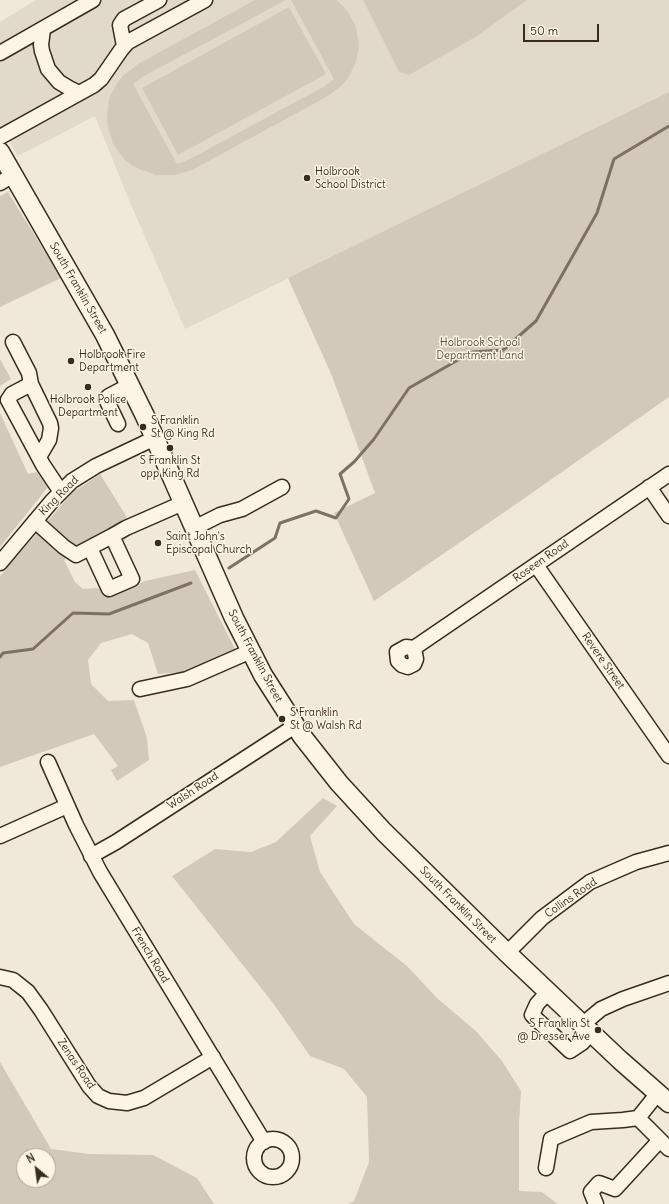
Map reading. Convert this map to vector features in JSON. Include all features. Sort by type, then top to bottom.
[{"type":"main road","name":"South Franklin Street","points":[[0,152],[7,179],[95,317],[130,385],[155,438],[223,596],[251,651],[295,726],[323,764],[350,796],[384,832],[507,953],[587,1029],[663,1098]]},
{"type":"street","points":[[0,53],[43,29],[75,5],[93,0]]},
{"type":"street","points":[[124,46],[120,25],[124,19],[159,0]]},
{"type":"street","points":[[0,138],[101,79],[124,46],[205,0]]},
{"type":"street","points":[[43,29],[42,51],[48,68],[59,82],[79,93]]},
{"type":"street","points":[[13,342],[29,373],[31,384],[50,423],[51,428],[46,446],[39,457]]},
{"type":"street","points":[[31,384],[12,394],[8,400],[39,457],[61,492]]},
{"type":"street","points":[[118,424],[106,399],[130,385]]},
{"type":"street","name":"King Road","points":[[0,563],[61,492],[77,478],[93,468],[155,438]]},
{"type":"street","name":"Roseen Road","points":[[414,648],[536,565],[539,561],[669,474]]},
{"type":"street","points":[[194,528],[220,515],[242,509],[282,487]]},
{"type":"street","points":[[649,487],[669,516]]},
{"type":"street","points":[[35,521],[64,547],[76,554],[126,528],[183,502]]},
{"type":"street","points":[[90,548],[109,589],[132,579],[112,536]]},
{"type":"street","name":"Revere Street","points":[[536,565],[669,756]]},
{"type":"street","points":[[140,689],[187,679],[251,651]]},
{"type":"street","name":"Walsh Road","points":[[91,856],[116,842],[295,726]]},
{"type":"street","name":"French Road","points":[[48,762],[67,806],[104,880],[264,1142]]},
{"type":"street","points":[[0,836],[67,806]]},
{"type":"street","name":"Collins Road","points":[[507,953],[542,918],[590,882],[636,862],[669,853]]},
{"type":"street","name":"Zenas Road","points":[[0,977],[7,978],[28,992],[89,1086],[98,1096],[109,1101],[127,1103],[144,1098],[213,1057]]},
{"type":"street","points":[[548,992],[537,1004],[532,1015],[570,1052],[582,1042],[587,1029],[601,1009],[623,999],[669,983]]},
{"type":"street","points":[[546,1168],[551,1139],[591,1122],[638,1118],[663,1098]]},
{"type":"street","points":[[596,1204],[591,1192],[599,1183],[615,1189],[664,1144],[638,1118]]},
{"type":"shaded area","name":"Holbrook School District","points":[[36,0],[669,0],[669,92],[185,329],[129,200],[95,116],[18,156],[0,126],[0,22]]},
{"type":"green space","points":[[255,0],[286,0],[144,76],[133,84],[177,164],[190,159],[325,86],[334,79],[291,0],[337,0],[349,13],[356,27],[359,45],[356,62],[348,78],[328,96],[192,170],[175,175],[156,175],[131,165],[124,159],[113,144],[108,127],[107,117],[109,99],[117,83],[138,64]]},
{"type":"green space","points":[[363,0],[527,0],[477,36],[409,75],[399,72]]},
{"type":"green space","points":[[289,7],[326,74],[178,155],[142,88]]},
{"type":"green space","name":"Holbrook School Department Land","points":[[669,92],[669,397],[374,601],[334,513],[375,493],[332,376],[288,278]]},
{"type":"green space","points":[[8,192],[61,278],[0,307],[0,196]]},
{"type":"green space","points":[[0,359],[11,379],[0,386]]},
{"type":"green space","points":[[0,413],[28,474],[37,472],[48,487],[0,547]]},
{"type":"green space","points":[[100,474],[128,519],[81,544],[64,560],[75,582],[83,589],[96,588],[115,593],[145,581],[195,570],[235,649],[184,672],[158,674],[148,643],[132,634],[101,643],[88,660],[91,684],[108,701],[134,700],[147,738],[149,760],[117,781],[111,770],[118,766],[94,734],[0,767],[0,576],[73,492]]},
{"type":"green space","points":[[323,798],[337,806],[310,836],[320,872],[354,924],[407,966],[437,998],[476,1031],[502,1061],[521,1091],[519,1124],[519,1191],[542,1192],[558,1204],[348,1204],[354,1201],[369,1162],[367,1097],[344,1069],[310,1056],[273,1003],[172,876],[215,849],[251,852],[276,842]]},
{"type":"green space","points":[[0,1062],[50,1148],[16,1148],[16,1188],[56,1188],[56,1150],[90,1154],[153,1155],[197,1178],[214,1204],[0,1204]]},
{"type":"waterway","points":[[229,568],[275,538],[280,523],[316,511],[336,518],[349,499],[340,474],[354,462],[374,439],[409,388],[472,352],[503,350],[536,321],[597,213],[614,159],[669,126]]},
{"type":"waterway","points":[[0,657],[3,653],[33,649],[73,613],[109,614],[191,583]]},
{"type":"place","name":"Holbrook School District","points":[[307,178]]},
{"type":"place","name":"Holbrook Fire Department","points":[[71,361]]},
{"type":"place","name":"Holbrook Police Department","points":[[88,387]]},
{"type":"place","name":"S Franklin St @ King Rd","points":[[143,427]]},
{"type":"place","name":"S Franklin St opp King Rd","points":[[170,448]]},
{"type":"place","name":"Saint John's Episcopal Church","points":[[158,543]]},
{"type":"place","name":"S Franklin St @ Walsh Rd","points":[[282,719]]},
{"type":"place","name":"S Franklin St @ Dresser Ave","points":[[598,1030]]}]
